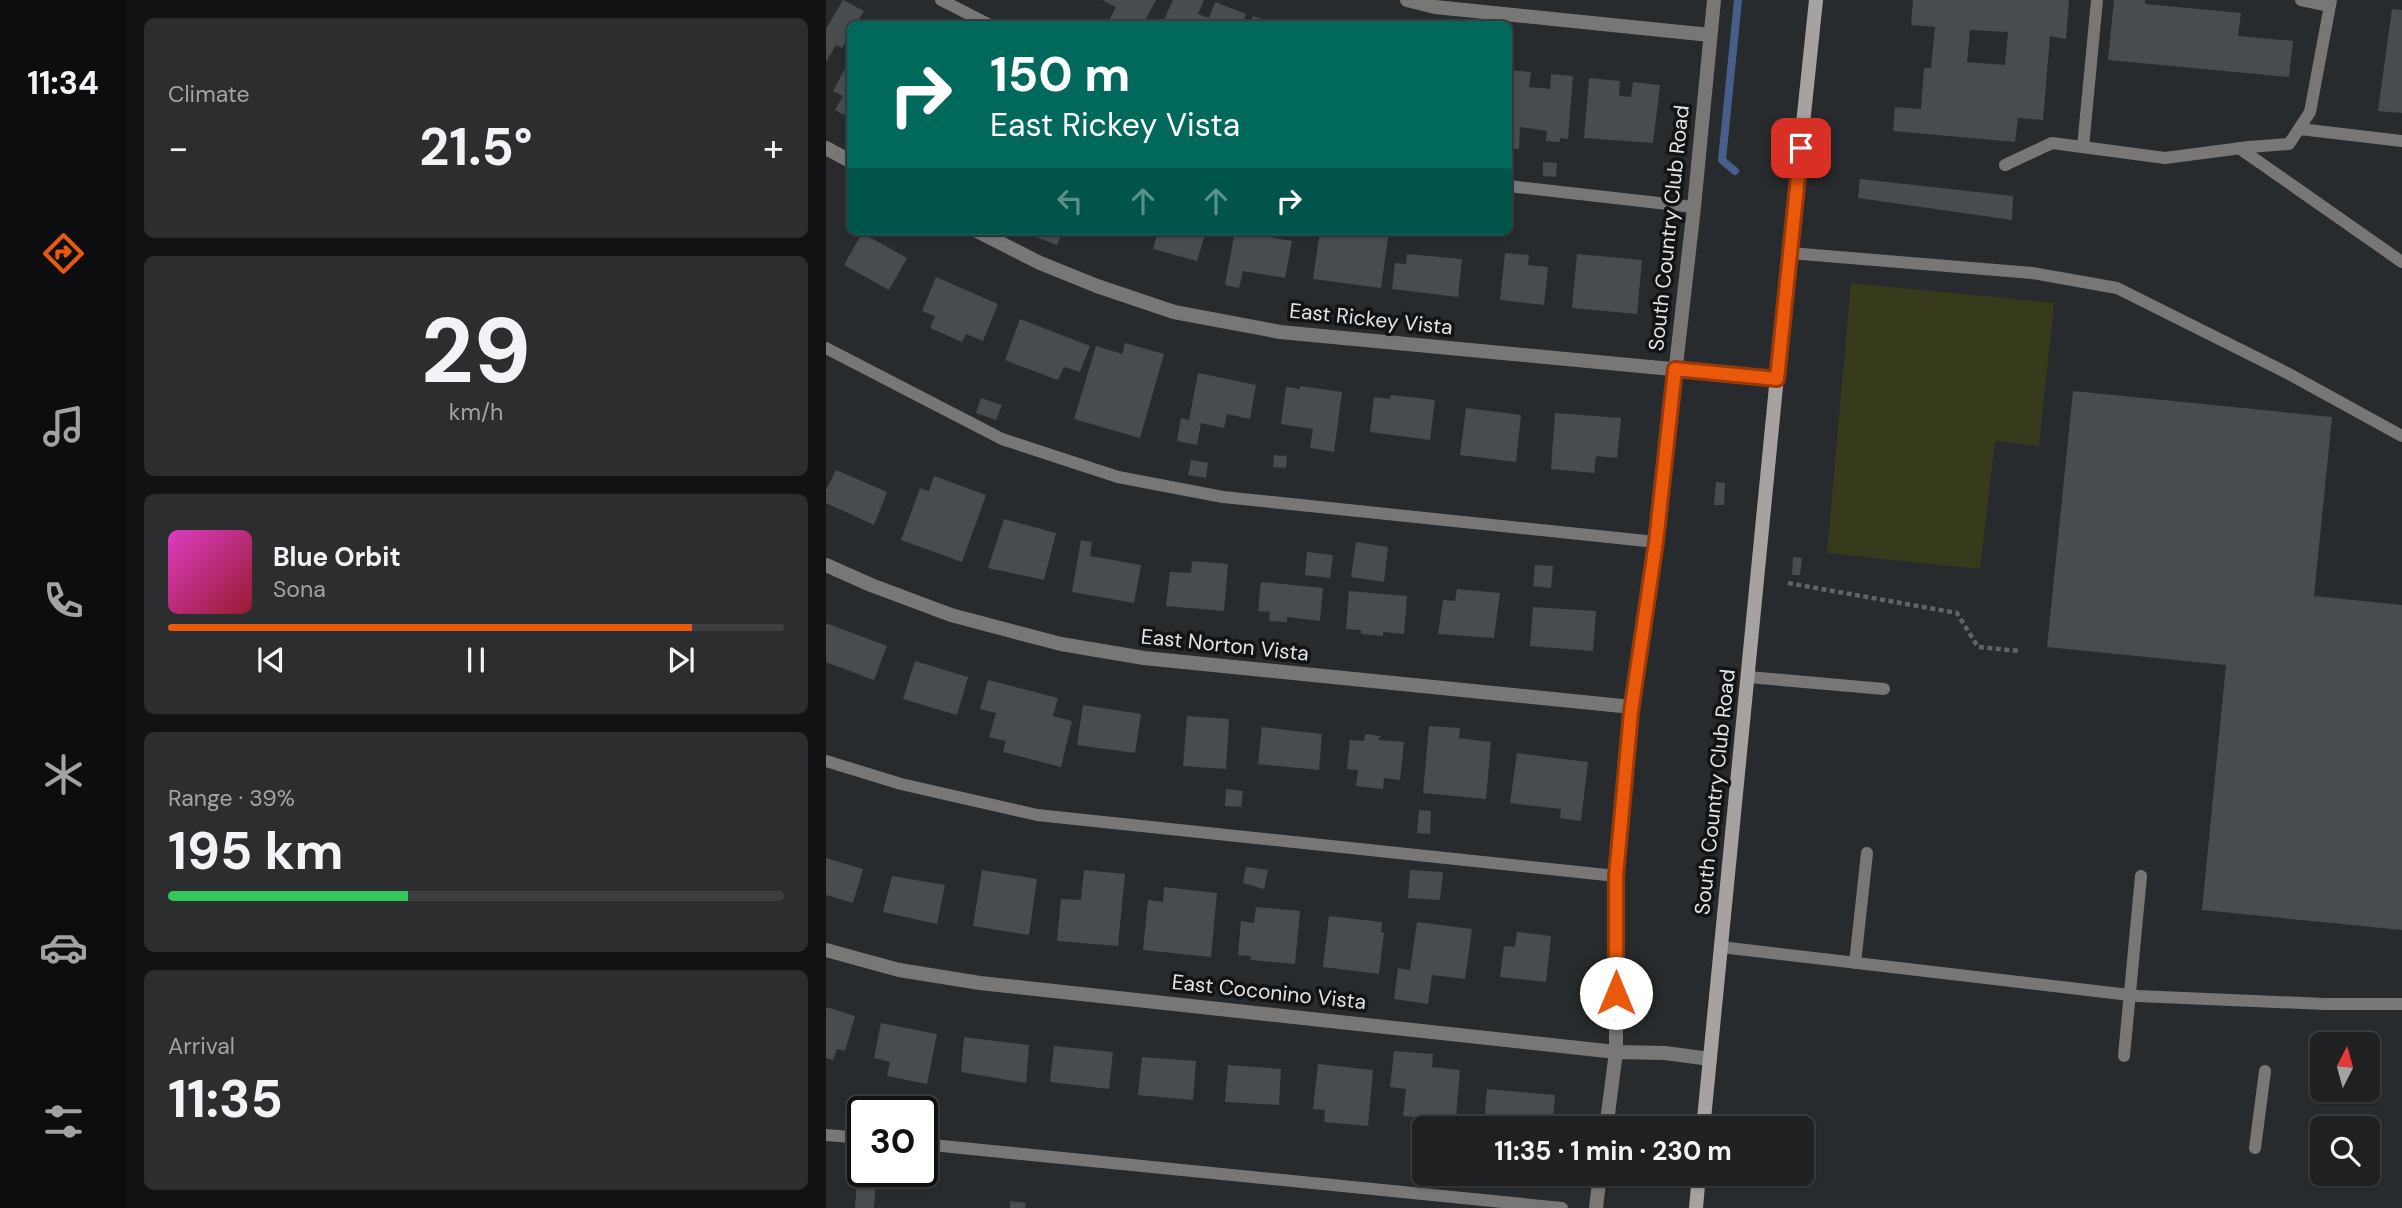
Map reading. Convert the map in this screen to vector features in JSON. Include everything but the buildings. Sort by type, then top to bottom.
[{"type":"street","points":[[1407,0],[1436,7],[1710,35]]},
{"type":"street","name":"South Country Club Road","points":[[1608,1116],[1616,1052],[1616,876],[1632,706],[1656,542],[1694,207],[1714,0]]},
{"type":"street","name":"South Country Club Road","points":[[1704,1116],[1816,0]]},
{"type":"street","points":[[826,148],[847,159]]},
{"type":"street","name":"East Rickey Vista","points":[[985,235],[1040,263],[1174,312],[1279,331],[1777,379]]},
{"type":"street","name":"East Norton Vista","points":[[826,565],[951,615],[1061,644],[1144,659],[1632,706]]},
{"type":"street","name":"East Coconino Vista","points":[[826,950],[899,970],[980,983],[1616,1052],[1710,1059]]},
{"type":"street","points":[[1596,1208],[1599,1186]]},
{"type":"street","points":[[1696,1208],[1698,1186]]},
{"type":"lane","points":[[941,0],[982,21]]},
{"type":"lane","points":[[2083,147],[2097,0]]},
{"type":"lane","points":[[2005,165],[2052,143],[2165,158],[2290,144],[2311,111],[2330,3],[2301,0]]},
{"type":"lane","points":[[2300,129],[2402,141]]},
{"type":"lane","points":[[2239,148],[2402,262]]},
{"type":"lane","points":[[1512,186],[1694,207]]},
{"type":"lane","points":[[1790,253],[2032,273],[2117,288],[2289,374],[2402,436]]},
{"type":"lane","points":[[826,348],[1002,439],[1118,477],[1223,497],[1656,542]]},
{"type":"lane","points":[[1748,677],[1884,689]]},
{"type":"lane","points":[[826,761],[901,785],[1037,815],[1616,876]]},
{"type":"lane","points":[[1856,963],[1867,853]]},
{"type":"lane","points":[[2124,1056],[2141,876]]},
{"type":"lane","points":[[1721,947],[2129,995],[2324,1004],[2402,1004]]},
{"type":"lane","points":[[2255,1148],[2265,1071]]},
{"type":"lane","points":[[826,1135],[847,1137]]},
{"type":"lane","points":[[938,1146],[1562,1208]]},
{"type":"path","points":[[1788,583],[1957,614],[1978,648],[2021,651]]},
{"type":"green space","points":[[1851,283],[2054,303],[2039,446],[1995,441],[1980,569],[1827,553]]},
{"type":"waterway","points":[[1735,171],[1722,160],[1738,0]]},
{"type":"route","points":[[1616,993],[1616,876],[1631,712],[1656,542],[1675,369],[1777,379],[1801,148]]}]
